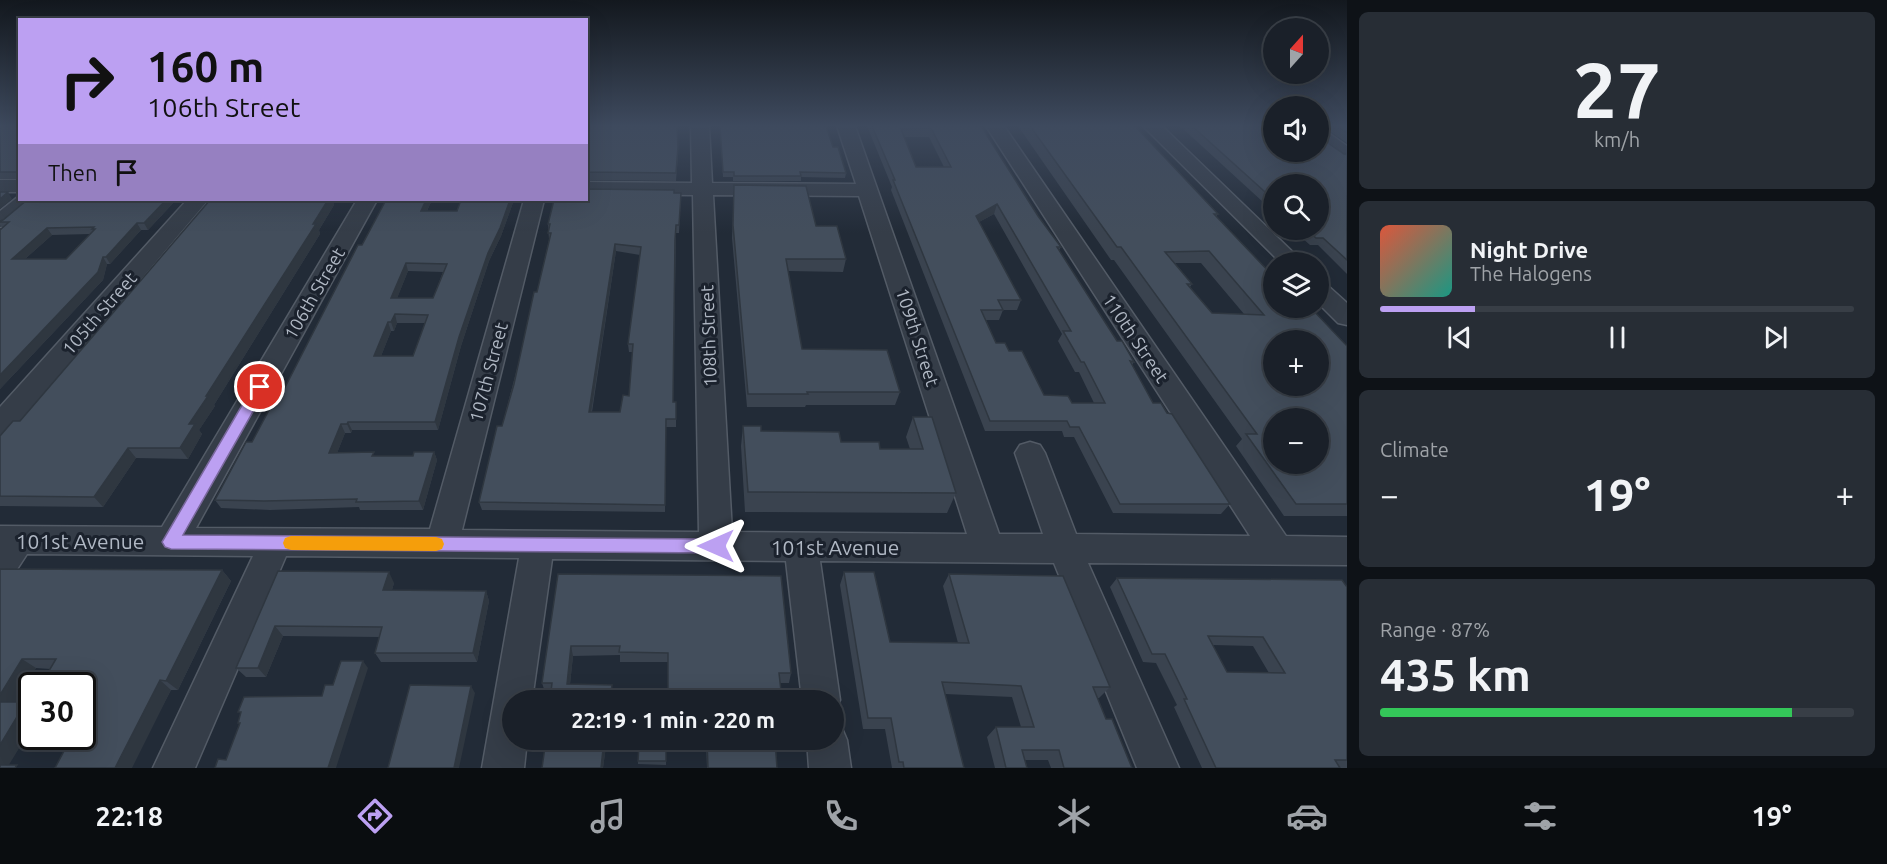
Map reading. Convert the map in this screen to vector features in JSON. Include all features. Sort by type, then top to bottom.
[{"type":"street","name":"108th Street","points":[[702,162],[716,546]]},
{"type":"street","name":"109th Street","points":[[859,162],[988,548]]},
{"type":"street","name":"110th Street","points":[[1018,162],[1278,551]]},
{"type":"street","points":[[1189,162],[1282,252]]},
{"type":"street","points":[[0,186],[18,186]]},
{"type":"street","points":[[588,188],[869,190]]},
{"type":"street","points":[[0,221],[25,201]]},
{"type":"street","name":"105th Street","points":[[0,426],[197,201]]},
{"type":"street","name":"106th Street","points":[[171,542],[366,201]]},
{"type":"street","name":"107th Street","points":[[442,544],[534,201]]},
{"type":"street","points":[[1329,300],[1347,317]]},
{"type":"street","points":[[1030,453],[1065,549],[1158,768]]},
{"type":"street","name":"101st Avenue","points":[[6,549],[171,542],[988,548],[1278,551],[1342,559]]},
{"type":"street","points":[[174,768],[276,543]]},
{"type":"street","points":[[515,690],[538,545]]},
{"type":"street","points":[[801,547],[821,690]]},
{"type":"street","points":[[502,768],[505,750]]},
{"type":"street","points":[[828,750],[830,768]]},
{"type":"building","points":[[0,162],[18,162],[18,172],[0,172]]},
{"type":"building","points":[[588,162],[677,162],[676,173],[588,172]]},
{"type":"building","points":[[722,162],[843,162],[846,173],[800,172],[801,176],[734,176],[734,172],[723,172]]},
{"type":"building","points":[[887,162],[914,162],[916,167],[951,167],[948,162],[1004,162],[1061,247],[1057,247],[1117,341],[1122,341],[1153,403],[1161,403],[1167,413],[1172,414],[1230,504],[1120,504],[1079,427],[1070,427],[1067,421],[990,421],[893,180],[895,180]],"holes":[[[997,204],[1071,331],[1063,331],[1081,362],[1084,362],[1105,403],[1072,403],[1068,396],[1044,395],[1022,351],[1009,351],[1005,343],[996,343],[981,310],[1003,310],[998,300],[1021,300],[976,216]]]},
{"type":"building","points":[[1056,162],[1169,162],[1263,265],[1263,314],[1209,251],[1165,252],[1192,284],[1187,284],[1212,313],[1263,315],[1263,318],[1320,318],[1347,346],[1347,504],[1296,504],[1275,474],[1329,474],[1329,408],[1263,408],[1263,458],[1246,434],[1257,434],[1121,247],[1117,247]]},
{"type":"building","points":[[1232,162],[1347,162],[1347,260],[1325,240],[1329,240],[1329,174],[1263,174],[1263,190]]},
{"type":"building","points":[[734,185],[806,186],[816,226],[837,226],[846,259],[786,259],[802,349],[887,350],[900,392],[748,394],[733,225]]},
{"type":"building","points":[[588,189],[674,190],[674,193],[681,193],[679,225],[676,225],[675,240],[673,402],[676,402],[676,419],[666,419],[665,505],[479,502],[497,426],[502,426],[514,384],[534,292],[537,292],[551,233],[548,233],[550,224],[548,224],[554,201],[588,201]],"holes":[[[615,244],[641,247],[628,344],[633,344],[629,396],[623,395],[620,412],[589,412]]]},
{"type":"building","points":[[0,192],[8,192],[0,199]]},
{"type":"building","points":[[26,201],[165,201],[144,223],[137,223],[106,257],[103,257],[98,272],[0,375],[0,230],[9,222],[0,221]],"holes":[[[94,227],[92,229],[95,229],[66,259],[12,259],[47,228]]]},
{"type":"building","points":[[209,201],[327,201],[313,224],[316,224],[189,424],[195,424],[180,448],[128,448],[94,497],[0,496],[0,436],[13,421],[20,421]]},
{"type":"building","points":[[385,201],[426,201],[421,211],[457,211],[461,201],[510,201],[488,253],[459,337],[435,422],[348,422],[341,424],[329,453],[374,452],[372,456],[413,456],[414,452],[434,452],[419,501],[215,500],[246,442],[252,442],[276,397],[280,397],[358,245],[362,245]],"holes":[[[406,263],[447,264],[433,298],[391,298]],[[395,314],[428,315],[413,356],[374,356],[388,322],[391,322]]]},
{"type":"building","points":[[913,417],[932,417],[956,493],[748,492],[743,426],[761,426],[761,431],[839,432],[841,442],[879,442],[880,449],[923,449]]},
{"type":"building","points":[[0,569],[222,570],[166,681],[160,680],[115,768],[55,768],[65,750],[96,750],[96,672],[48,672],[56,659],[22,659],[0,695]]},
{"type":"building","points":[[278,571],[389,572],[383,590],[486,591],[473,653],[375,653],[382,627],[275,626],[258,668],[236,668]]},
{"type":"building","points":[[844,572],[874,572],[890,642],[969,643],[949,574],[1063,576],[1110,687],[1093,687],[1106,719],[1112,719],[1132,768],[1064,768],[1059,750],[1022,750],[1027,768],[1006,768],[996,727],[1034,727],[1021,686],[942,682],[964,768],[904,768],[903,762],[899,762],[891,718],[868,718]]},
{"type":"building","points":[[558,574],[781,576],[791,673],[779,673],[781,690],[668,690],[668,653],[619,652],[620,646],[571,646],[567,684],[612,685],[611,690],[551,690],[552,683],[542,683]]},
{"type":"building","points":[[1117,578],[1342,580],[1347,587],[1347,760],[1335,760],[1340,768],[1216,768],[1165,654],[1152,654]],"holes":[[[1208,636],[1263,637],[1285,673],[1227,672]]]},
{"type":"building","points":[[341,661],[363,661],[328,768],[215,768],[218,759],[226,760],[240,723],[238,723],[241,712],[238,712],[244,697],[322,696],[325,685],[333,685]]},
{"type":"building","points":[[410,685],[471,686],[454,768],[388,768]]},
{"type":"building","points":[[0,702],[18,702],[18,715],[0,745]]},
{"type":"building","points":[[545,750],[603,750],[601,768],[542,768]]},
{"type":"building","points":[[639,750],[666,750],[666,761],[638,761]]},
{"type":"building","points":[[707,750],[776,750],[777,768],[708,768]]},
{"type":"building","points":[[0,765],[17,765],[15,768],[0,768]]},
{"type":"slow traffic","points":[[291,543],[436,544]]},
{"type":"route","points":[[260,387],[171,542],[716,546]]}]
